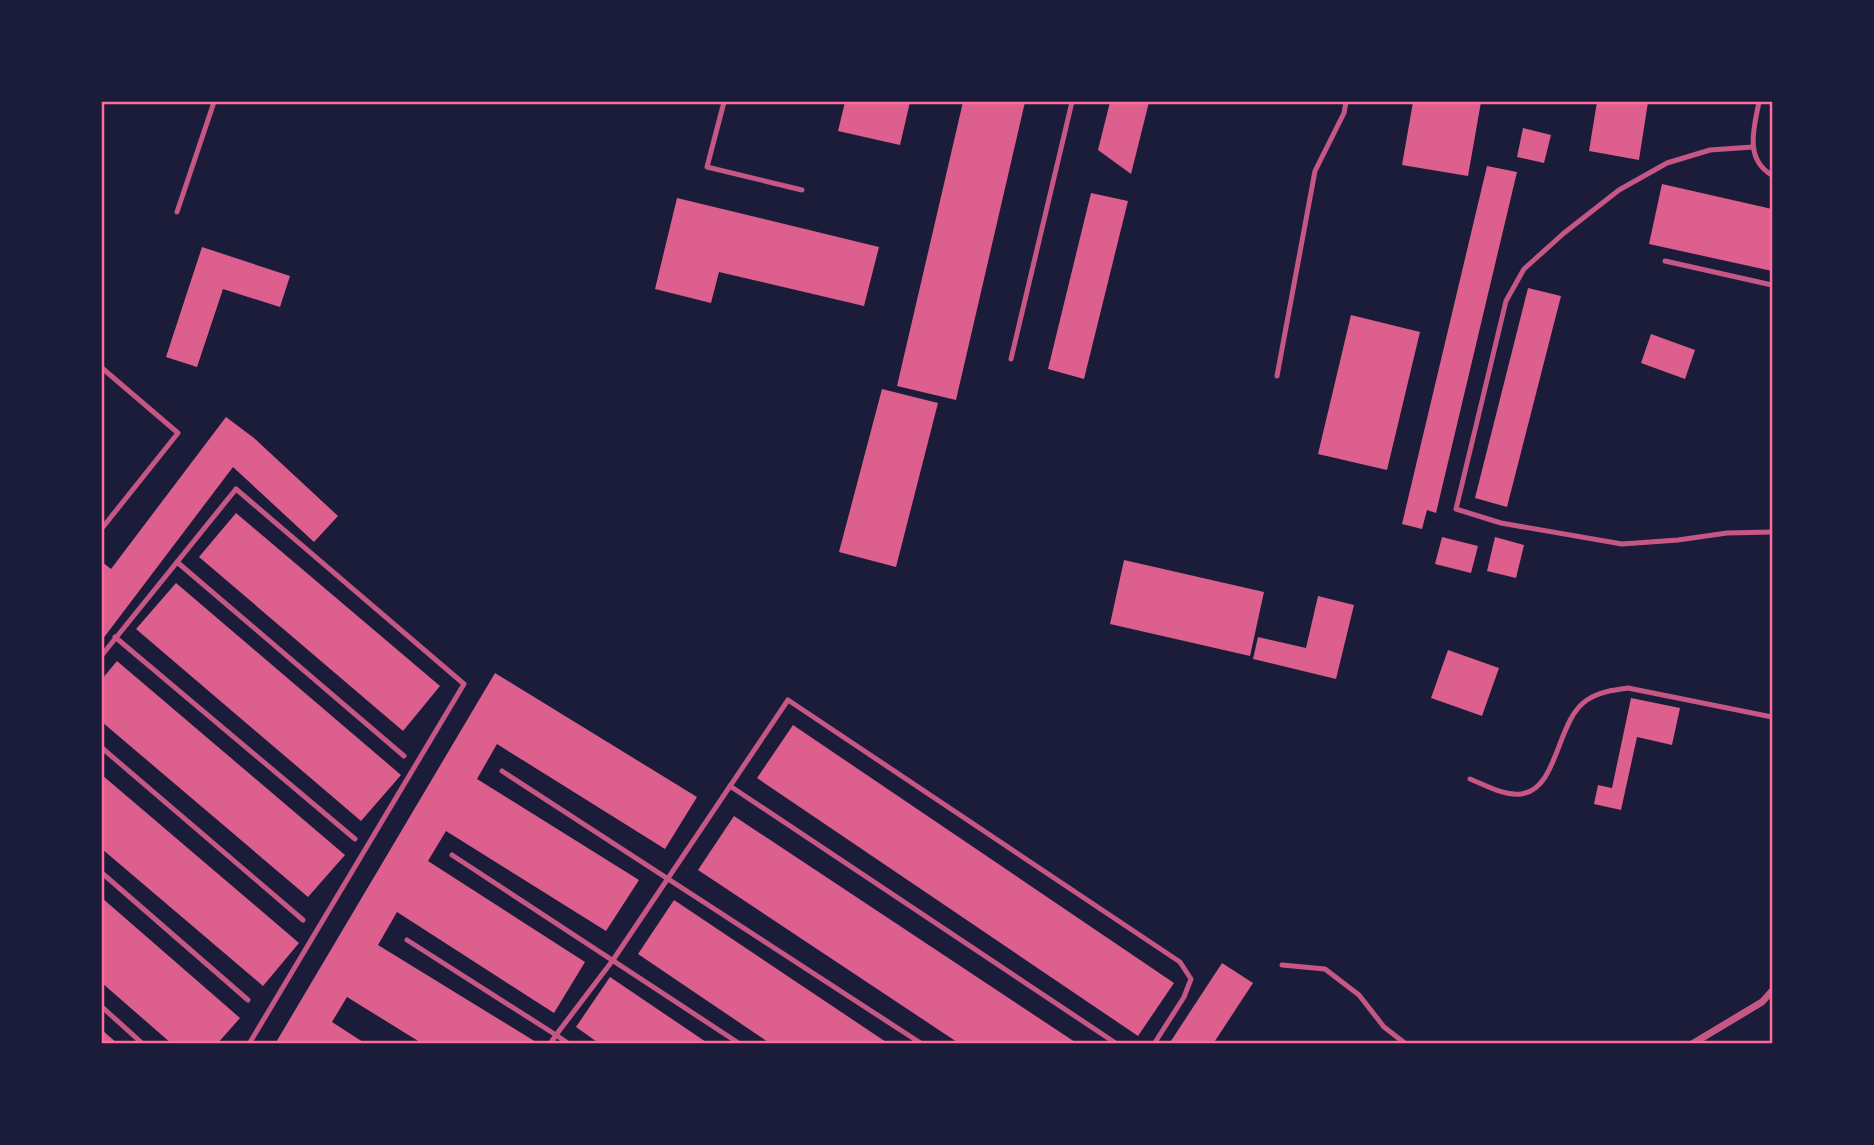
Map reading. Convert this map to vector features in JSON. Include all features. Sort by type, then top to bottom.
[{"type":"street","points":[[1692,1044],[1762,1002],[1773,991]]},
{"type":"lane","points":[[177,212],[214,102]]},
{"type":"lane","points":[[724,102],[707,167],[802,190]]},
{"type":"lane","points":[[1011,359],[1072,102]]},
{"type":"lane","points":[[1277,376],[1315,171],[1344,113],[1346,102]]},
{"type":"lane","points":[[1759,102],[1753,147],[1757,161],[1773,176]]},
{"type":"lane","points":[[1753,147],[1710,150],[1667,163],[1619,190],[1564,233],[1524,269],[1506,301],[1456,509],[1501,523],[1622,544],[1727,533],[1773,532]]},
{"type":"lane","points":[[1665,261],[1773,285]]},
{"type":"lane","points":[[102,368],[178,433],[103,527]]},
{"type":"lane","points":[[102,655],[236,488],[464,684],[248,1044]]},
{"type":"lane","points":[[177,562],[404,756]]},
{"type":"lane","points":[[116,637],[355,839]]},
{"type":"lane","points":[[1470,779],[1506,794],[1523,794],[1538,787],[1548,773],[1570,718],[1585,701],[1606,691],[1628,688],[1773,717]]},
{"type":"lane","points":[[550,1044],[613,960],[788,700],[1180,962],[1191,979],[1184,997],[1154,1044]]},
{"type":"lane","points":[[102,748],[303,920]]},
{"type":"lane","points":[[502,771],[922,1044]]},
{"type":"lane","points":[[730,786],[1117,1044]]},
{"type":"lane","points":[[452,855],[740,1044]]},
{"type":"lane","points":[[102,873],[247,1000]]},
{"type":"lane","points":[[407,940],[569,1044]]},
{"type":"lane","points":[[1282,965],[1325,969],[1359,995],[1384,1027],[1406,1044]]},
{"type":"lane","points":[[102,1007],[143,1044]]},
{"type":"building","points":[[845,102],[910,102],[900,145],[838,131]]},
{"type":"building","points":[[963,102],[1025,102],[956,400],[897,386]]},
{"type":"building","points":[[1110,102],[1149,102],[1131,174],[1098,150]]},
{"type":"building","points":[[1413,102],[1481,102],[1468,176],[1402,165]]},
{"type":"building","points":[[1597,102],[1648,102],[1639,160],[1589,151]]},
{"type":"building","points":[[1523,128],[1551,135],[1544,163],[1517,157]]},
{"type":"building","points":[[1487,166],[1517,172],[1436,513],[1427,510],[1422,529],[1402,524]]},
{"type":"building","points":[[1662,184],[1772,209],[1772,271],[1649,244]]},
{"type":"building","points":[[1091,193],[1128,201],[1084,379],[1048,369]]},
{"type":"building","points":[[677,198],[879,247],[864,306],[719,272],[711,303],[655,289]]},
{"type":"building","points":[[202,247],[290,276],[280,307],[223,289],[197,367],[166,357]]},
{"type":"building","points":[[1528,288],[1561,296],[1507,507],[1475,498]]},
{"type":"building","points":[[1351,315],[1420,332],[1387,470],[1318,454]]},
{"type":"building","points":[[1651,334],[1695,350],[1685,379],[1641,363]]},
{"type":"building","points":[[882,389],[938,403],[896,567],[839,552]]},
{"type":"building","points":[[226,417],[254,438],[338,516],[314,542],[233,467],[102,640],[102,562],[111,569]]},
{"type":"building","points":[[236,513],[440,686],[403,731],[199,557]]},
{"type":"building","points":[[1442,537],[1478,546],[1471,573],[1435,564]]},
{"type":"building","points":[[1495,537],[1524,545],[1516,578],[1487,571]]},
{"type":"building","points":[[1124,560],[1264,592],[1250,656],[1110,624]]},
{"type":"building","points":[[176,583],[401,775],[361,821],[136,629]]},
{"type":"building","points":[[1318,596],[1354,605],[1336,679],[1253,659],[1258,637],[1306,648]]},
{"type":"building","points":[[1448,650],[1499,668],[1482,716],[1431,698]]},
{"type":"building","points":[[117,661],[345,855],[308,897],[102,722],[102,679]]},
{"type":"building","points":[[495,673],[697,797],[665,849],[497,744],[477,779],[639,880],[606,931],[446,831],[428,861],[585,962],[554,1013],[397,912],[378,945],[536,1042],[423,1044],[347,997],[332,1022],[366,1044],[275,1044]]},
{"type":"building","points":[[1631,698],[1680,708],[1672,745],[1637,737],[1621,810],[1594,804],[1598,785],[1612,788]]},
{"type":"building","points":[[793,725],[1174,983],[1138,1036],[757,778]]},
{"type":"building","points":[[102,775],[299,943],[263,986],[102,849]]},
{"type":"building","points":[[734,816],[1078,1044],[960,1044],[698,870]]},
{"type":"building","points":[[102,898],[240,1018],[217,1044],[172,1044],[102,983]]},
{"type":"building","points":[[674,900],[889,1044],[771,1044],[638,954]]},
{"type":"building","points":[[1222,963],[1253,983],[1213,1044],[1169,1044]]},
{"type":"building","points":[[610,977],[709,1044],[600,1044],[576,1027]]},
{"type":"building","points":[[102,1030],[118,1044],[102,1044]]}]
